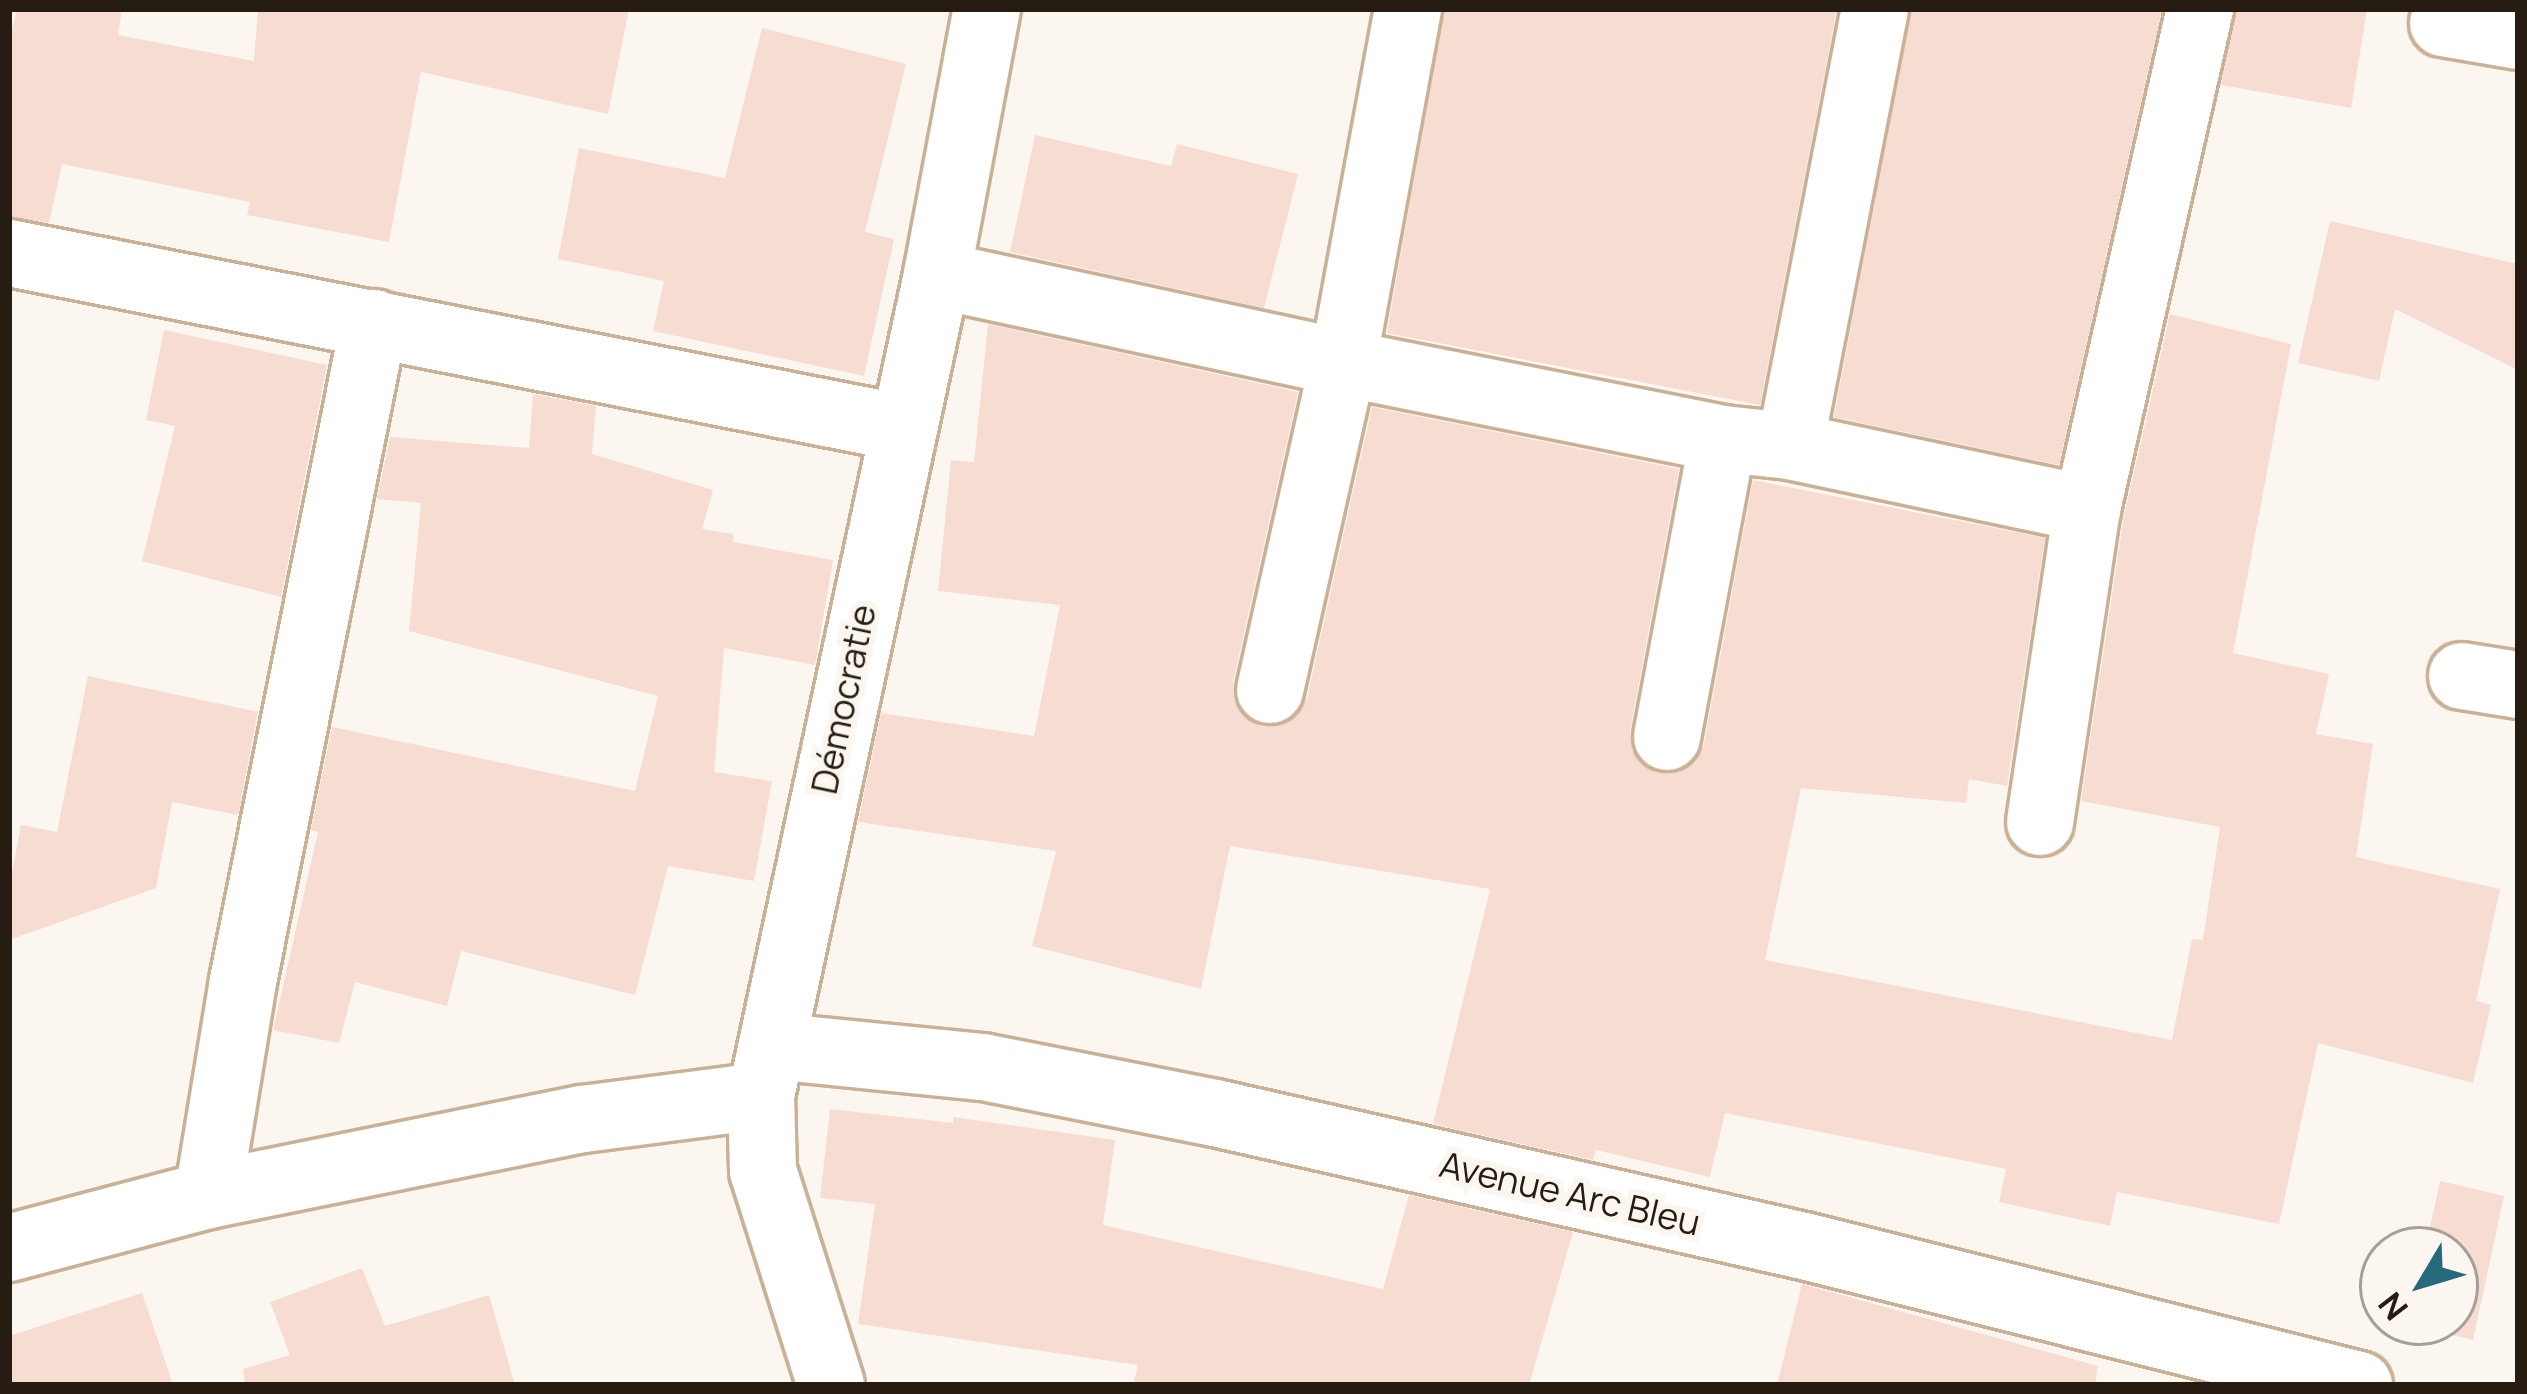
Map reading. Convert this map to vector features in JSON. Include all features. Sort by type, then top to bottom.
[{"type":"street","name":"Démocratie","points":[[831,1385],[763,1171],[766,1071],[937,275],[987,9]]},
{"type":"street","points":[[1270,690],[1343,363],[1408,9]]},
{"type":"street","points":[[1790,446],[1875,9]]},
{"type":"street","points":[[2040,821],[2087,509],[2200,9]]},
{"type":"street","points":[[2443,23],[2518,36]]},
{"type":"street","points":[[9,253],[903,428]]},
{"type":"street","points":[[937,275],[1343,363],[1723,439],[1790,446],[2087,509]]},
{"type":"street","points":[[208,1195],[243,982],[374,323]]},
{"type":"street","points":[[1667,737],[1723,439]]},
{"type":"street","name":"Avenue Arc Bleu","points":[[9,1248],[208,1195],[583,1119],[766,1071],[982,1067],[1215,1113],[1830,1253],[2359,1385]]},
{"type":"building","points":[[17,9],[122,9],[118,35],[254,61],[258,9],[629,9],[608,114],[421,72],[389,242],[247,215],[250,202],[62,164],[49,223],[9,217],[9,42]]},
{"type":"building","points":[[1444,9],[1837,9],[1760,405],[1387,333]]},
{"type":"building","points":[[1911,9],[2162,9],[2059,465],[1834,417]]},
{"type":"building","points":[[2236,9],[2367,9],[2351,108],[2221,85]]},
{"type":"building","points":[[762,28],[906,64],[865,232],[894,239],[864,376],[653,331],[664,281],[558,259],[579,148],[725,178]]},
{"type":"building","points":[[1035,135],[1171,166],[1177,144],[1298,174],[1264,308],[1010,252]]},
{"type":"building","points":[[2330,221],[2518,264],[2518,370],[2395,309],[2379,381],[2298,363]]},
{"type":"building","points":[[2170,314],[2291,344],[2233,653],[2329,674],[2316,734],[2373,744],[2356,857],[2500,889],[2476,1001],[2491,1005],[2473,1083],[2318,1043],[2279,1224],[2117,1192],[2110,1226],[1999,1202],[2006,1169],[1725,1113],[1710,1177],[1596,1150],[1593,1160],[1433,1124],[1490,889],[1230,846],[1201,989],[1032,946],[1056,851],[858,822],[881,713],[1034,736],[1060,605],[938,591],[951,460],[974,462],[988,324],[1298,392],[1233,682],[1234,700],[1244,717],[1263,727],[1282,725],[1297,716],[1307,698],[1372,407],[1679,469],[1630,730],[1632,750],[1644,766],[1659,773],[1680,772],[1696,760],[1704,744],[1753,480],[2045,538],[2007,786],[1969,779],[1966,803],[1801,788],[1765,960],[2172,1040],[2192,939],[2203,940],[2220,827],[2081,801],[2124,516]]},
{"type":"building","points":[[164,330],[327,365],[281,597],[142,561],[175,426],[146,420]]},
{"type":"building","points":[[533,394],[596,406],[592,454],[713,490],[702,529],[733,534],[733,542],[833,560],[815,665],[724,648],[714,772],[772,781],[754,881],[668,866],[635,995],[461,951],[447,1006],[355,982],[339,1043],[273,1030],[318,832],[311,830],[332,727],[635,791],[658,696],[409,631],[421,503],[377,499],[390,437],[529,448]]},
{"type":"building","points":[[88,676],[258,712],[238,815],[172,802],[156,888],[9,940],[9,888],[21,825],[57,832]]},
{"type":"building","points":[[830,1109],[953,1123],[953,1117],[1115,1140],[1103,1225],[1383,1289],[1409,1195],[1573,1232],[1529,1385],[1133,1385],[1138,1365],[858,1324],[875,1204],[820,1198]]},
{"type":"building","points":[[2440,1181],[2504,1196],[2479,1312],[2479,1226],[2430,1226]]},
{"type":"building","points":[[362,1268],[385,1326],[489,1295],[515,1385],[245,1385],[243,1369],[290,1355],[270,1302]]},
{"type":"building","points":[[1802,1284],[2098,1366],[2095,1385],[1777,1385]]},
{"type":"building","points":[[142,1293],[173,1385],[9,1385],[9,1336]]}]
